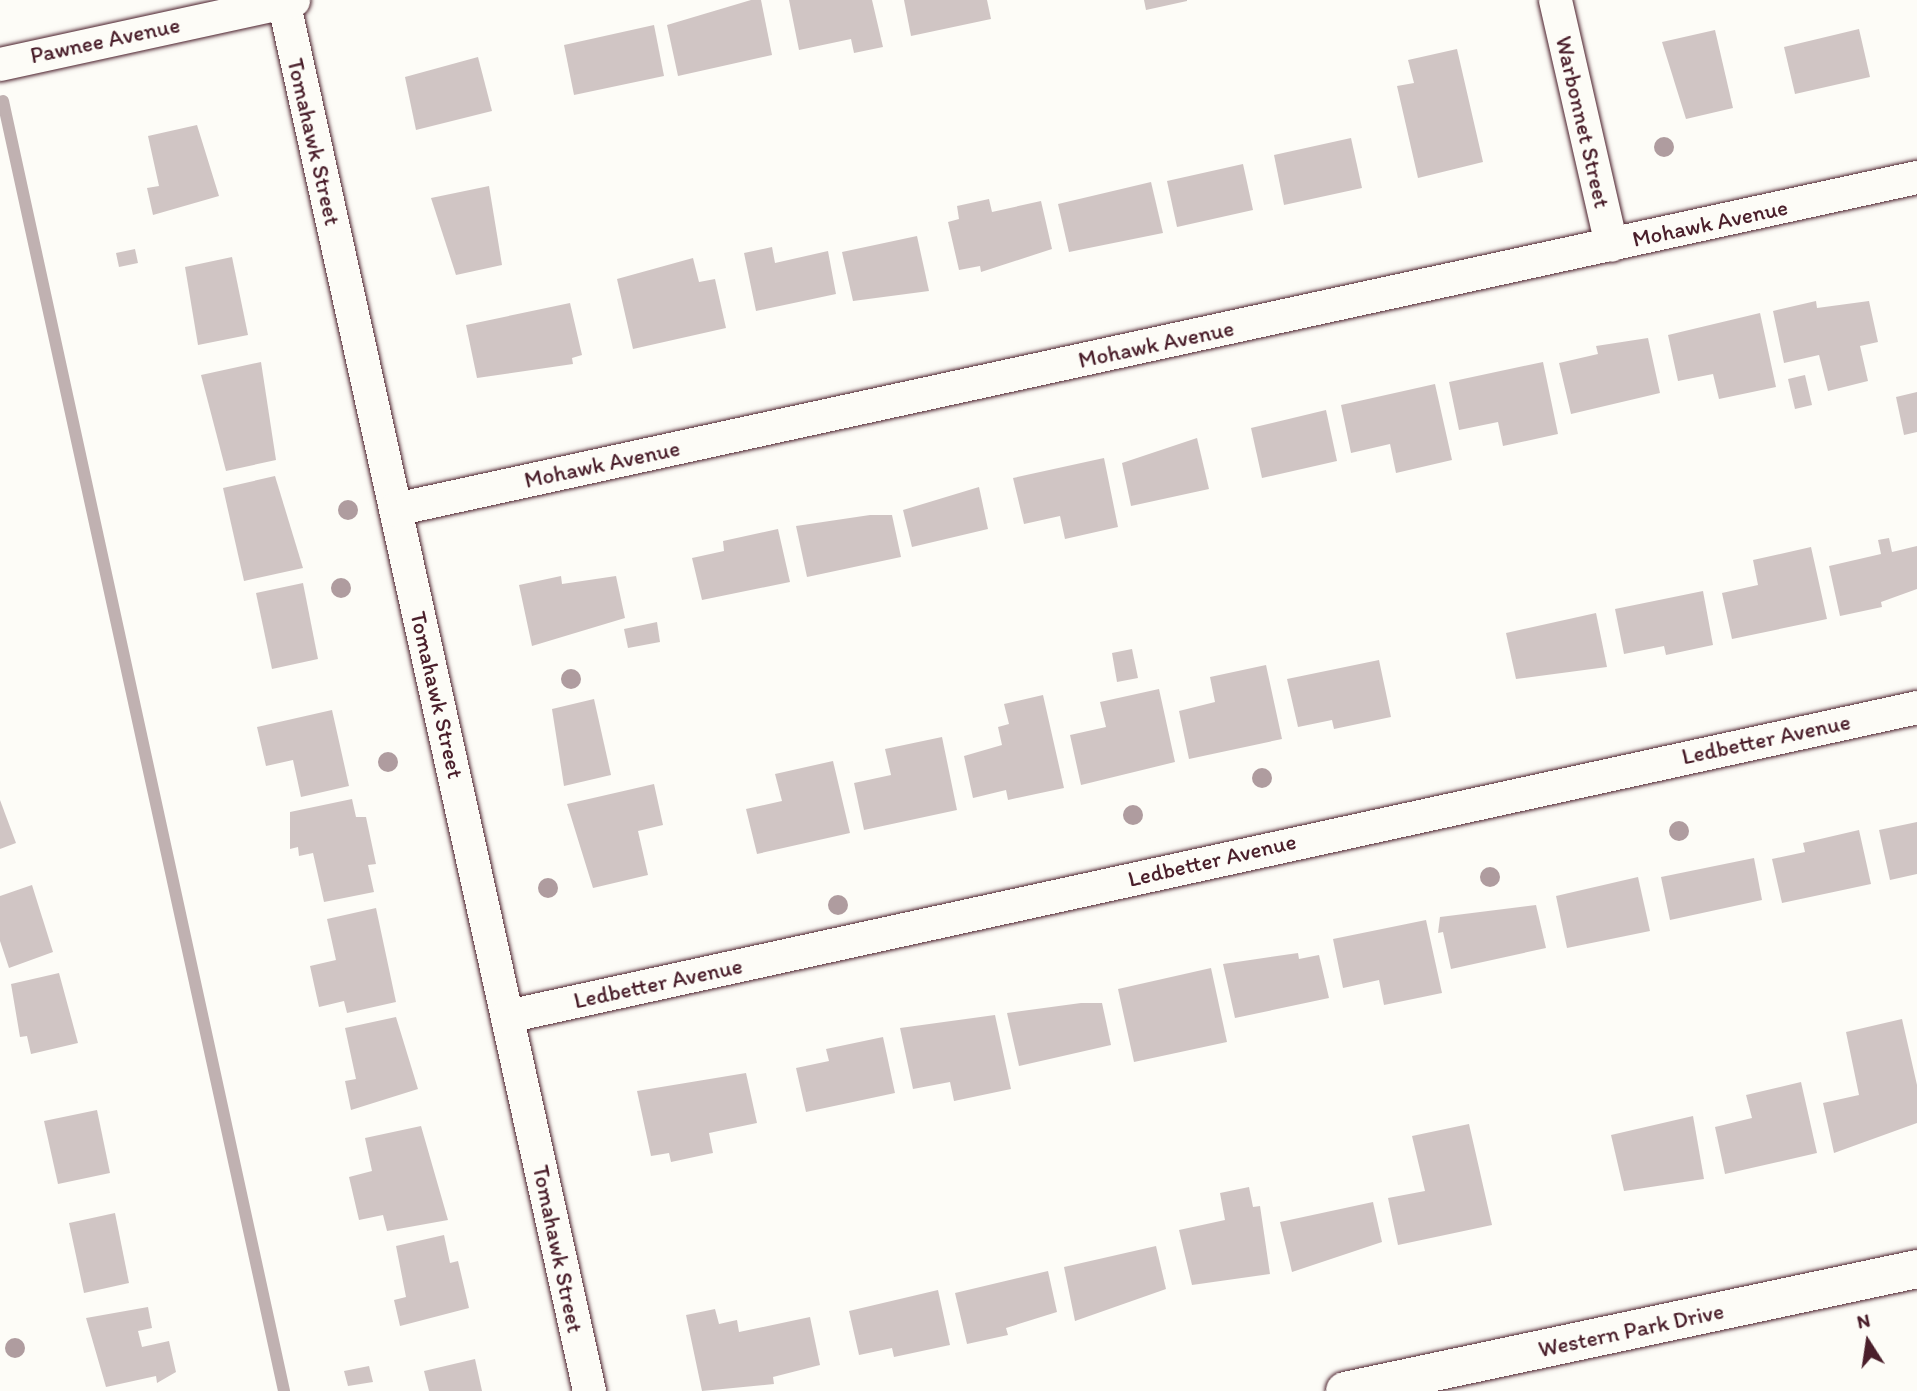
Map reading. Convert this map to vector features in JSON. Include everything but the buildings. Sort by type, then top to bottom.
[{"type":"street","name":"Warbonnet Street","points":[[1555,0],[1611,245]]},
{"type":"street","name":"Pawnee Avenue","points":[[0,64],[286,1]]},
{"type":"street","name":"Tomahawk Street","points":[[286,1],[589,1391]]},
{"type":"street","name":"Mohawk Avenue","points":[[396,509],[1917,177]]},
{"type":"street","name":"Ledbetter Avenue","points":[[507,1016],[1917,707]]},
{"type":"street","name":"Western Park Drive","points":[[1345,1391],[1917,1269]]},
{"type":"waterway","points":[[3,101],[284,1391]]}]
